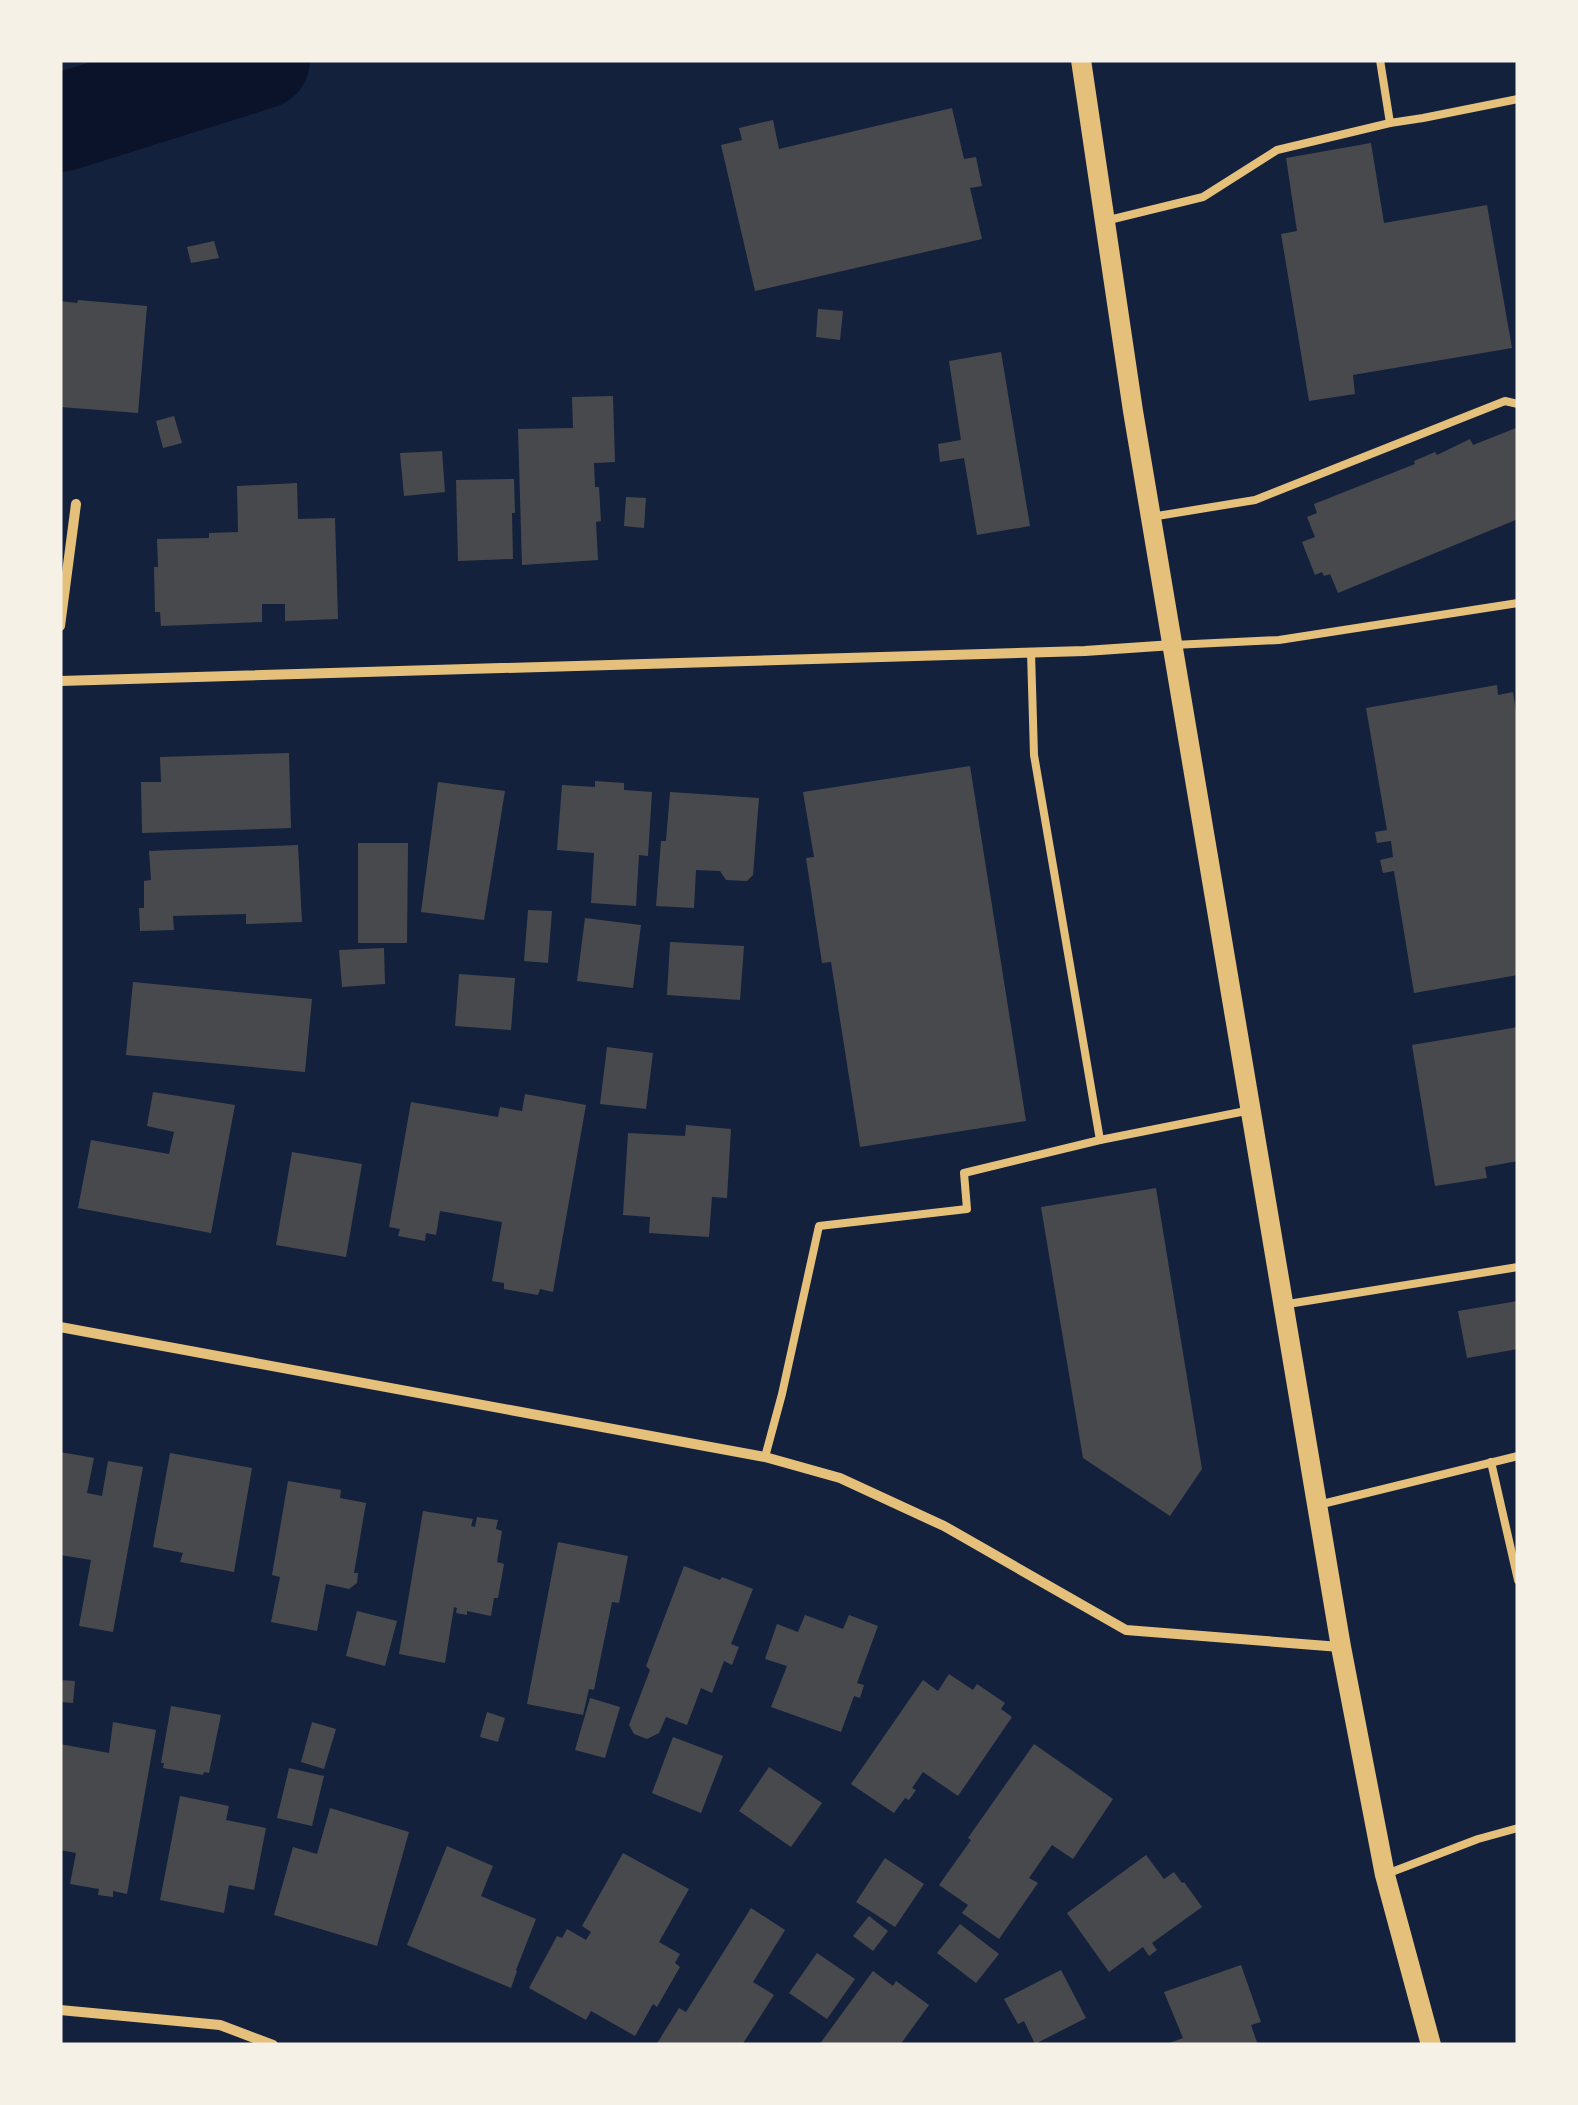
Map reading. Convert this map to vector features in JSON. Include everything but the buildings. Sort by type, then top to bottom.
[{"type":"main road","points":[[1081,60],[1151,517],[1341,1647],[1385,1875],[1431,2045]]},
{"type":"street","points":[[60,626],[76,504]]},
{"type":"street","points":[[60,682],[1173,645]]},
{"type":"street","points":[[60,1327],[765,1456],[840,1478],[944,1526],[1126,1630],[1341,1647]]},
{"type":"street","points":[[60,2010],[220,2026],[273,2045]]},
{"type":"lane","points":[[1380,60],[1390,122]]},
{"type":"lane","points":[[1105,221],[1203,197],[1277,150],[1390,122],[1518,99]]},
{"type":"lane","points":[[1151,517],[1256,500],[1505,401],[1518,404]]},
{"type":"lane","points":[[1173,645],[1279,640],[1518,602]]},
{"type":"lane","points":[[1030,652],[1034,755],[1100,1140]]},
{"type":"lane","points":[[765,1456],[819,1226],[966,1210],[964,1174],[1100,1140],[1250,1110]]},
{"type":"lane","points":[[1283,1305],[1518,1267]]},
{"type":"lane","points":[[1317,1505],[1518,1456]]},
{"type":"lane","points":[[1491,1462],[1518,1580]]},
{"type":"lane","points":[[1385,1875],[1478,1838],[1518,1828]]},
{"type":"waterway","points":[[60,123],[261,60]]}]
